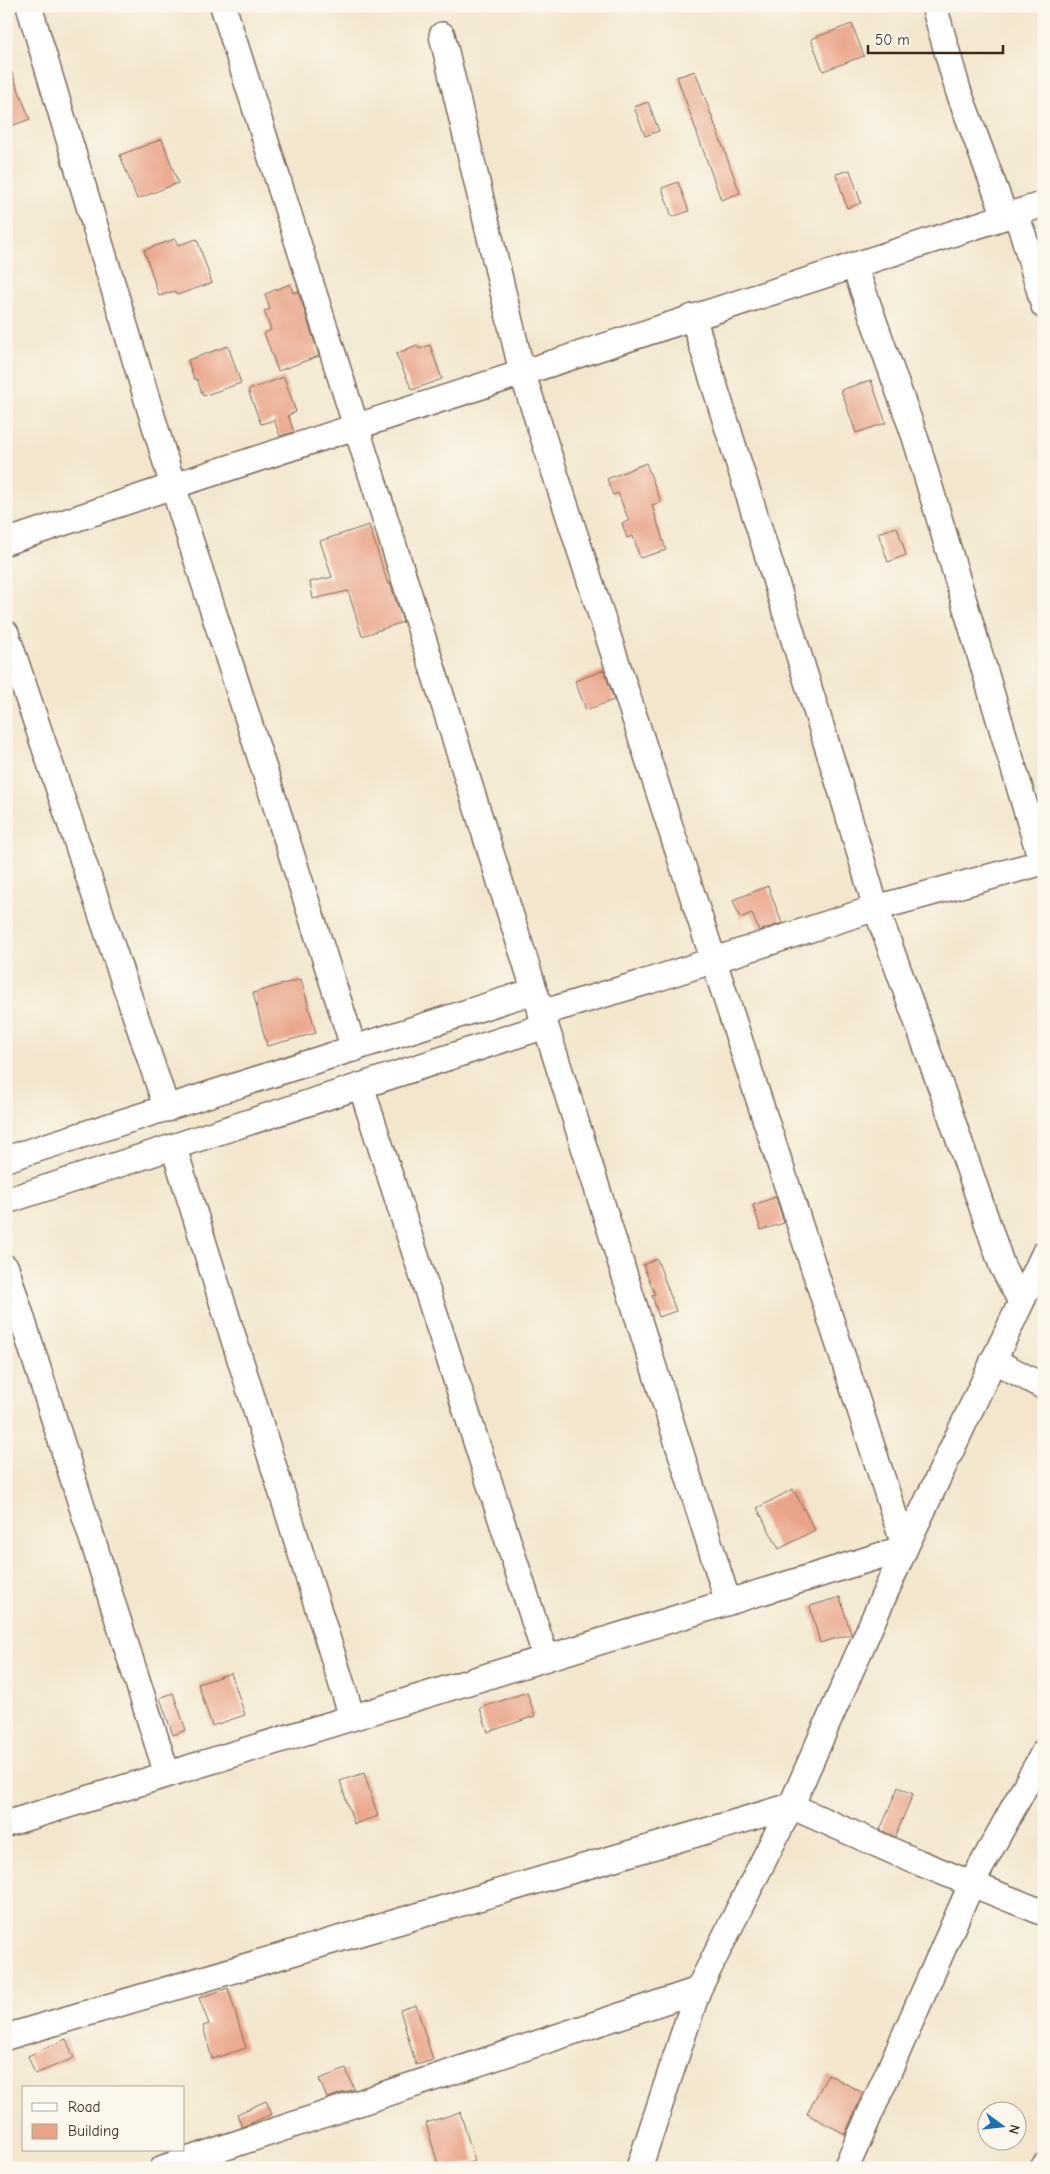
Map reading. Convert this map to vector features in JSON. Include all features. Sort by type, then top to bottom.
[{"type":"street","points":[[30,6],[172,486],[354,1049]]},
{"type":"street","points":[[223,6],[728,1602]]},
{"type":"street","points":[[934,6],[958,90],[1010,215],[1023,234],[1044,306]]},
{"type":"street","points":[[442,35],[522,372],[905,1548]]},
{"type":"street","points":[[6,542],[522,372],[1044,204]]},
{"type":"street","points":[[6,1159],[354,1049],[540,1010],[714,961],[876,908],[1043,863],[915,437],[854,265]]},
{"type":"street","points":[[693,317],[838,780],[876,908],[944,1096],[1002,1266],[1021,1302]]},
{"type":"street","points":[[6,633],[167,1109]]},
{"type":"street","points":[[6,1202],[361,1086],[540,1010]]},
{"type":"street","points":[[361,1086],[546,1658]]},
{"type":"street","points":[[174,1148],[352,1717]]},
{"type":"street","points":[[639,2168],[698,1990],[791,1806],[905,1548],[1044,1254]]},
{"type":"street","points":[[6,1268],[167,1774]]},
{"type":"street","points":[[993,1360],[1044,1387]]},
{"type":"street","points":[[6,1824],[905,1548]]},
{"type":"street","points":[[846,2168],[972,1883],[1044,1752]]},
{"type":"street","points":[[6,2037],[791,1806],[915,1861],[1044,1913]]},
{"type":"street","points":[[163,2168],[698,1990]]},
{"type":"building","points":[[852,24],[864,56],[823,71],[811,39]]},
{"type":"building","points":[[6,58],[30,119],[6,128]]},
{"type":"building","points":[[695,71],[740,193],[721,200],[677,77]]},
{"type":"building","points":[[648,102],[659,131],[645,136],[634,107]]},
{"type":"building","points":[[162,139],[178,183],[137,199],[120,155]]},
{"type":"building","points":[[850,170],[861,203],[847,208],[836,174]]},
{"type":"building","points":[[678,182],[689,211],[672,217],[662,188]]},
{"type":"building","points":[[175,239],[178,245],[197,239],[212,283],[177,295],[175,291],[159,296],[144,250]]},
{"type":"building","points":[[290,284],[293,293],[298,291],[319,356],[278,371],[264,333],[271,330],[264,311],[270,309],[265,294]]},
{"type":"building","points":[[417,345],[419,349],[430,345],[442,379],[412,390],[396,354]]},
{"type":"building","points":[[228,346],[241,383],[203,396],[197,379],[194,379],[188,360]]},
{"type":"building","points":[[284,377],[296,412],[288,415],[294,432],[280,436],[274,420],[261,424],[248,390]]},
{"type":"building","points":[[871,380],[886,423],[856,433],[841,390]]},
{"type":"building","points":[[646,463],[661,502],[652,505],[666,550],[640,558],[633,536],[627,538],[622,523],[629,521],[618,493],[613,495],[607,479]]},
{"type":"building","points":[[369,525],[388,584],[390,583],[403,622],[362,636],[348,591],[313,599],[310,582],[332,577],[320,541]]},
{"type":"building","points":[[897,527],[906,555],[888,562],[878,533]]},
{"type":"building","points":[[604,670],[614,700],[586,710],[575,681]]},
{"type":"building","points":[[768,886],[782,923],[759,931],[752,913],[740,918],[733,900]]},
{"type":"building","points":[[301,979],[316,1033],[267,1046],[253,993]]},
{"type":"building","points":[[776,1197],[784,1223],[761,1230],[753,1205]]},
{"type":"building","points":[[657,1259],[676,1311],[659,1317],[652,1295],[655,1294],[643,1265]]},
{"type":"building","points":[[793,1489],[815,1530],[779,1549],[757,1508]]},
{"type":"building","points":[[840,1597],[851,1634],[820,1643],[810,1606]]},
{"type":"building","points":[[231,1673],[245,1715],[212,1726],[198,1684]]},
{"type":"building","points":[[527,1692],[535,1716],[488,1732],[480,1708]]},
{"type":"building","points":[[173,1693],[186,1730],[173,1735],[160,1698]]},
{"type":"building","points":[[364,1773],[378,1816],[354,1824],[340,1781]]},
{"type":"building","points":[[898,1787],[913,1794],[895,1837],[880,1830]]},
{"type":"building","points":[[228,1988],[246,2048],[212,2059],[203,2026],[209,2024],[199,1998]]},
{"type":"building","points":[[416,2005],[433,2060],[416,2065],[400,2010]]},
{"type":"building","points":[[66,2039],[74,2058],[35,2074],[28,2056]]},
{"type":"building","points":[[346,2069],[354,2089],[327,2098],[319,2079]]},
{"type":"building","points":[[828,2074],[863,2093],[845,2134],[807,2114]]},
{"type":"building","points":[[266,2101],[272,2114],[242,2127],[237,2114]]},
{"type":"building","points":[[460,2112],[475,2161],[452,2168],[439,2168],[426,2123]]}]
